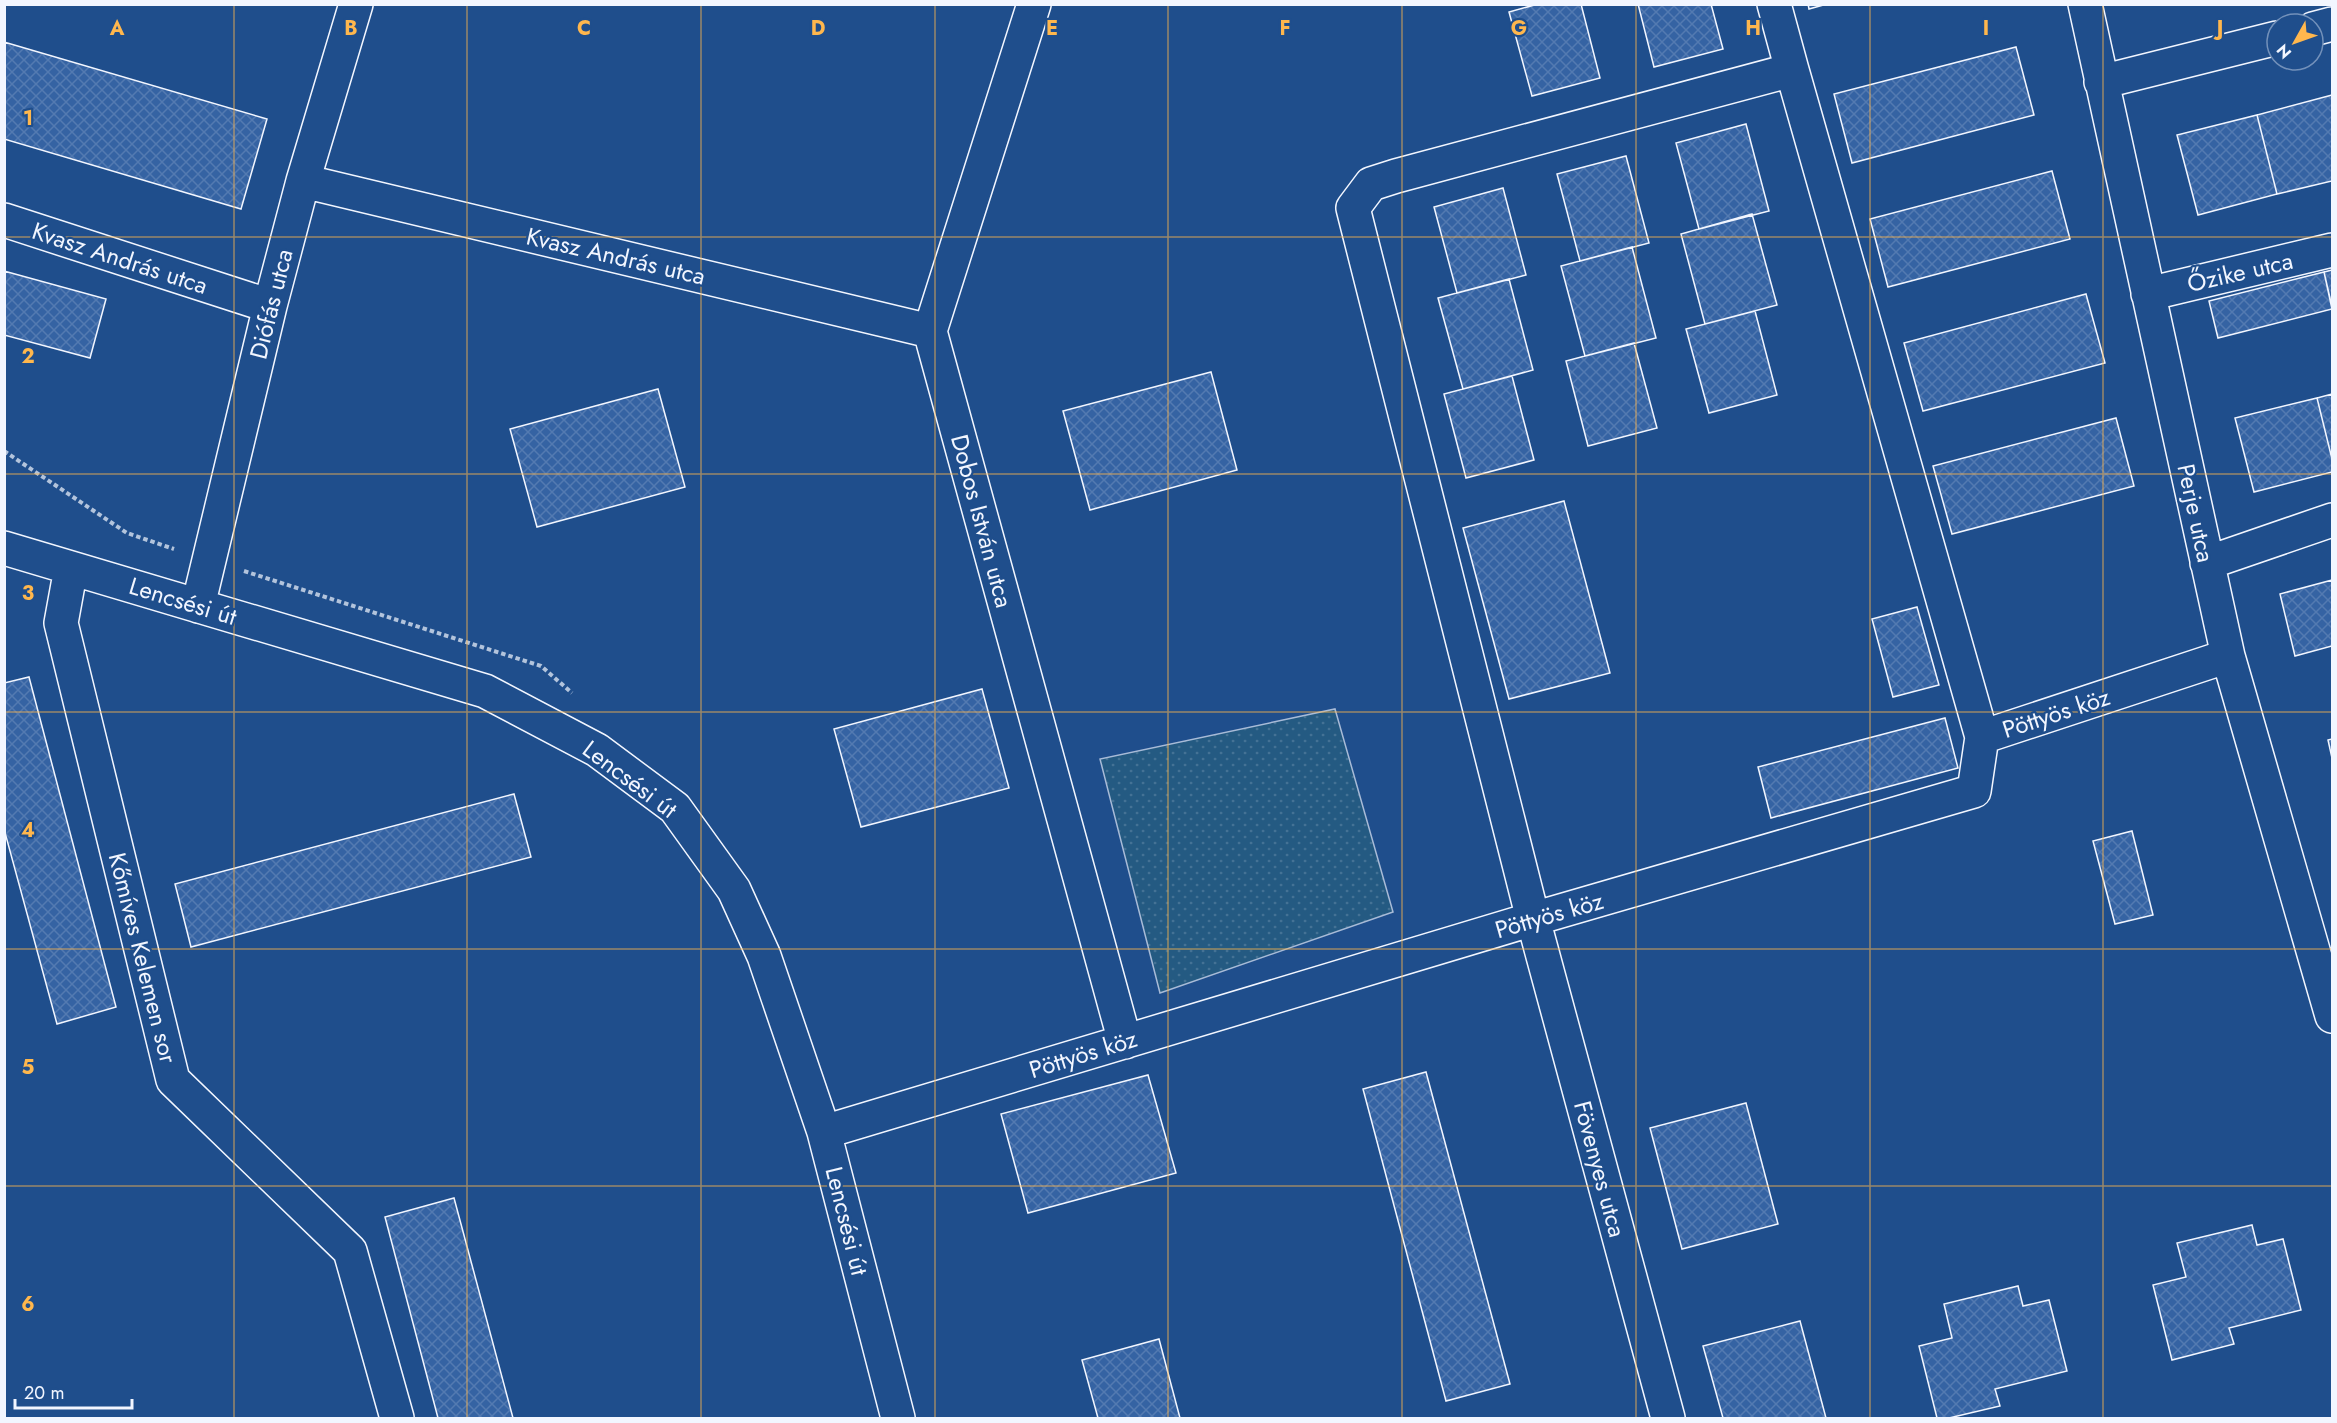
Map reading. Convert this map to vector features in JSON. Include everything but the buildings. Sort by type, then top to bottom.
[{"type":"street","name":"Diófás utca","points":[[198,606],[270,306],[303,181],[356,4]]},
{"type":"street","points":[[930,331],[1034,4]]},
{"type":"street","points":[[1774,4],[1982,737]]},
{"type":"street","name":"Perje utca","points":[[2085,4],[2228,656],[2332,1016]]},
{"type":"street","points":[[2102,82],[2265,41]]},
{"type":"street","name":"Fövenyes utca","points":[[1668,1419],[1533,919],[1353,208],[1371,184],[1396,176],[1792,70]]},
{"type":"street","name":"Kvasz András utca","points":[[303,181],[930,331]]},
{"type":"street","name":"Kvasz András utca","points":[[4,220],[270,306]]},
{"type":"street","name":"Őzike utca","points":[[2148,294],[2332,250]]},
{"type":"street","name":"Dobos István utca","points":[[930,331],[1125,1041]]},
{"type":"street","points":[[2207,563],[2332,520]]},
{"type":"street","name":"Lencsési út","points":[[4,548],[485,691],[597,750],[675,808],[734,890],[764,956],[824,1131],[898,1419]]},
{"type":"street","name":"Kőmíves Kelemen sor","points":[[71,568],[61,623],[173,1080],[350,1251],[397,1419]]},
{"type":"street","name":"Pöttyös köz","points":[[824,1131],[1533,919],[1974,791],[1982,737],[2228,656]]},
{"type":"path","points":[[4,451],[127,533],[541,666],[574,695]]},
{"type":"shaded area","points":[[1335,709],[1393,912],[1160,993],[1100,759]]}]
